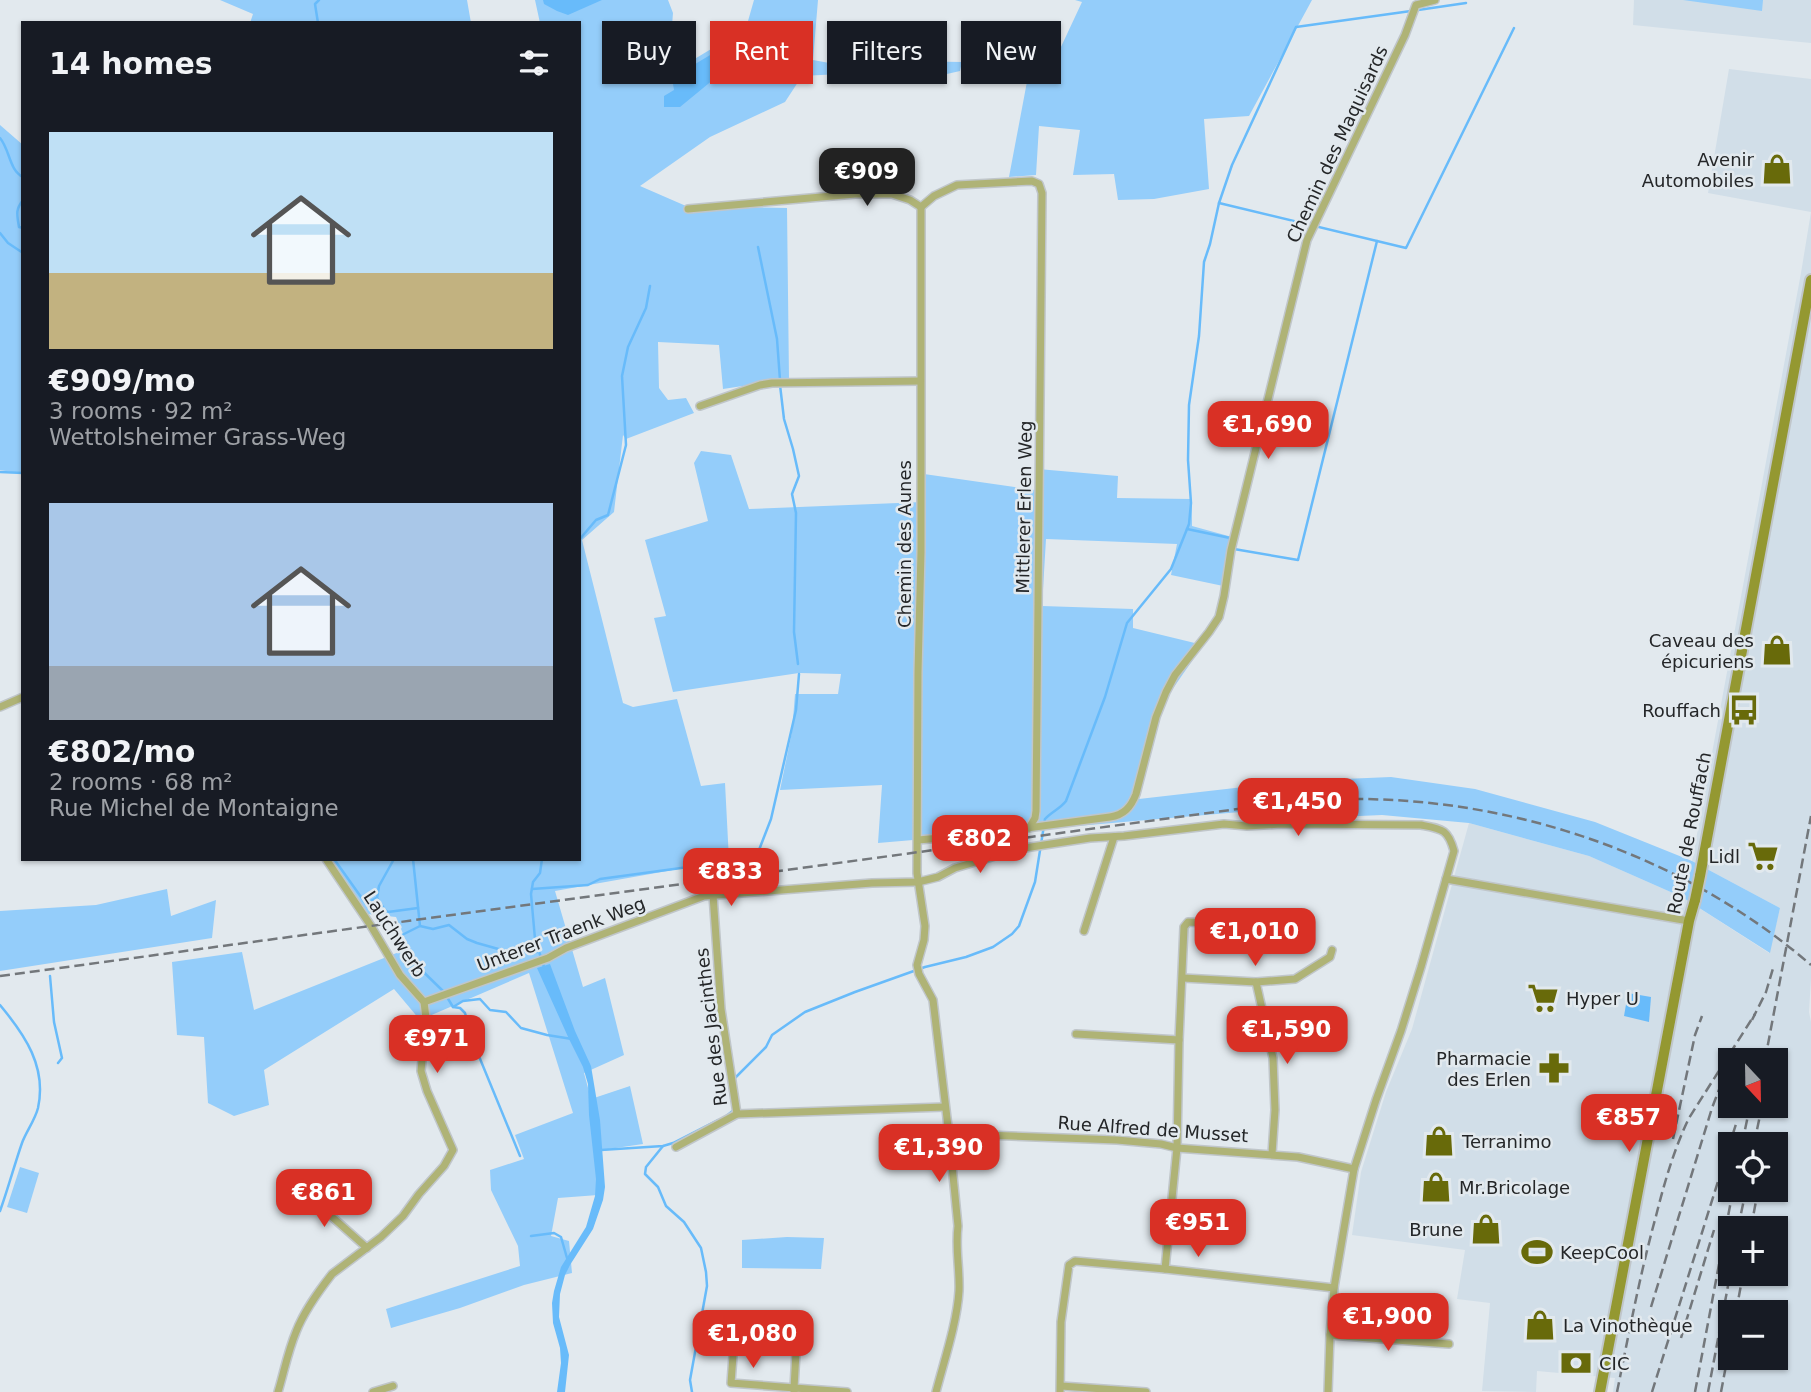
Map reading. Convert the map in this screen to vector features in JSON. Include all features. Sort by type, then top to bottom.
[{"type":"main road","name":"Route de Rouffach","points":[[1600,1392],[1811,280]]},
{"type":"street","name":"Chemin des Maquisards","points":[[918,840],[1028,829],[1117,816],[1130,806],[1136,794],[1156,717],[1166,692],[1175,675],[1219,617],[1231,550],[1307,240],[1399,47],[1416,5],[1435,0]]},
{"type":"street","name":"Mittlerer Erlen Weg","points":[[921,207],[934,196],[957,185],[1032,181],[1040,184],[1042,193],[1036,783],[1035,818],[1028,829]]},
{"type":"street","points":[[688,209],[855,194],[892,194],[921,207]]},
{"type":"street","name":"Chemin des Aunes","points":[[921,207],[918,882],[925,926],[917,964],[919,974],[933,1000],[945,1107]]},
{"type":"street","points":[[700,406],[772,383],[920,381]]},
{"type":"street","points":[[0,707],[21,698]]},
{"type":"street","name":"Unterer Traenk Weg","points":[[424,1002],[548,958],[566,948],[704,896],[918,882],[1018,849],[1090,838],[1224,824],[1421,825],[1440,828],[1450,836],[1454,851],[1446,879]]},
{"type":"street","points":[[1084,931],[1114,837]]},
{"type":"street","name":"Lauchwerb","points":[[327,861],[400,975],[424,1002],[426,1018],[421,1071],[453,1150],[444,1166],[403,1216],[367,1248]]},
{"type":"street","points":[[1328,1392],[1334,1288],[1354,1169],[1401,1031],[1446,879],[1689,921]]},
{"type":"street","name":"Rue des Jacinthes","points":[[713,895],[721,1009],[737,1114]]},
{"type":"street","points":[[1164,1269],[1177,1148],[1184,927],[1188,922],[1206,923]]},
{"type":"street","points":[[1183,978],[1256,982],[1295,979],[1330,957],[1332,950]]},
{"type":"street","points":[[1256,982],[1273,1058],[1275,1110],[1272,1154]]},
{"type":"street","points":[[1076,1034],[1179,1040]]},
{"type":"street","points":[[936,1392],[959,1294],[956,1240],[958,1226],[945,1107]]},
{"type":"street","name":"Rue des Jacinthes","points":[[677,1147],[737,1114],[945,1107]]},
{"type":"street","name":"Rue Alfred de Musset","points":[[949,1135],[1161,1144],[1177,1148],[1298,1157],[1354,1169]]},
{"type":"street","points":[[278,1392],[296,1332],[310,1305],[332,1275],[367,1248],[331,1216],[297,1194]]},
{"type":"street","points":[[1146,1392],[1060,1389],[1062,1322],[1069,1265],[1075,1261],[1334,1288]]},
{"type":"street","points":[[794,1390],[798,1317],[736,1315],[731,1383],[794,1390],[847,1392]]},
{"type":"street","points":[[1330,1335],[1448,1344]]},
{"type":"street","points":[[373,1392],[393,1386]]},
{"type":"shaded area","points":[[220,0],[467,0],[471,21],[251,21],[253,14]]},
{"type":"shaded area","points":[[535,0],[668,0],[673,13],[672,21],[602,21],[602,84],[696,84],[696,58],[710,50],[710,84],[797,84],[785,102],[710,137],[640,186],[686,206],[787,208],[789,379],[723,389],[719,345],[658,342],[659,388],[668,400],[686,398],[694,413],[626,439],[623,435],[614,512],[582,540],[623,703],[633,707],[677,699],[701,786],[725,783],[729,860],[555,891],[583,987],[605,978],[624,1055],[584,1073],[591,1099],[630,1086],[643,1144],[595,1151],[598,1195],[558,1198],[551,1236],[569,1241],[572,1273],[524,1285],[460,1308],[391,1328],[386,1309],[520,1266],[518,1246],[491,1190],[490,1170],[524,1159],[515,1135],[573,1113],[529,973],[420,1020],[394,989],[264,1070],[269,1105],[234,1116],[208,1103],[204,1037],[177,1035],[172,962],[242,952],[254,1010],[409,948],[396,917],[368,914],[328,861],[581,861],[581,21],[540,21]]},
{"type":"shaded area","points":[[543,0],[602,0],[568,15],[544,4]]},
{"type":"shaded area","points":[[754,0],[818,0],[813,60],[813,21],[748,21]]},
{"type":"shaded area","points":[[1075,0],[1312,0],[1249,116],[1204,119],[1209,189],[1154,199],[1118,200],[1114,174],[1073,175],[1080,130],[1039,126],[1036,175],[1009,177],[1027,84],[1061,84],[1061,47],[1082,2]]},
{"type":"shaded area","points":[[1634,0],[1811,0],[1811,43],[1633,25]]},
{"type":"shaded area","points":[[1683,0],[1763,0],[1762,11]]},
{"type":"shaded area","points":[[710,55],[710,82],[680,107],[664,107],[664,96],[674,90],[673,84],[696,84],[696,64]]},
{"type":"shaded area","points":[[813,60],[827,63],[827,75],[813,75]]},
{"type":"shaded area","points":[[947,62],[961,62],[960,71],[947,74]]},
{"type":"shaded area","points":[[1729,69],[1811,79],[1811,212],[1708,193]]},
{"type":"shaded area","points":[[0,125],[21,143],[21,474],[0,470]]},
{"type":"shaded area","points":[[1811,212],[1811,1392],[1613,1392],[1615,1378],[1537,1371],[1536,1392],[1482,1391],[1490,1303],[1457,1299],[1465,1250],[1352,1235],[1361,1172],[1386,1092],[1412,1029],[1469,823],[1589,856],[1682,897],[1769,953],[1780,908],[1692,861]]},
{"type":"shaded area","points":[[701,451],[731,455],[749,509],[923,502],[924,474],[1035,490],[1038,469],[1118,476],[1117,498],[1192,499],[1192,526],[1232,537],[1228,587],[1171,575],[1177,544],[1046,539],[1042,606],[1133,609],[1133,628],[1203,645],[1165,700],[1139,799],[1296,781],[1391,777],[1475,789],[1595,822],[1692,861],[1780,908],[1770,953],[1682,897],[1589,856],[1469,823],[1382,815],[1246,821],[1240,812],[878,843],[882,785],[780,790],[792,732],[795,694],[838,694],[841,674],[799,673],[673,692],[654,618],[666,616],[645,540],[708,521],[694,463]]},
{"type":"shaded area","points":[[167,889],[171,916],[216,900],[212,938],[0,971],[0,911],[96,905]]},
{"type":"shaded area","points":[[550,964],[591,1066],[600,1120],[605,1187],[593,1229],[570,1265],[560,1294],[559,1317],[569,1355],[565,1392],[557,1392],[561,1363],[552,1303],[561,1267],[586,1227],[595,1196],[596,1179],[588,1084],[583,1067],[537,968]]},
{"type":"shaded area","points":[[1628,993],[1651,997],[1649,1022],[1624,1016]]},
{"type":"shaded area","points":[[20,1167],[39,1173],[27,1213],[7,1207]]},
{"type":"shaded area","points":[[824,1238],[821,1269],[742,1268],[742,1240]]},
{"type":"waterway","points":[[318,21],[315,4],[319,0]]},
{"type":"waterway","points":[[1418,10],[1466,3]]},
{"type":"waterway","points":[[733,1080],[766,1047],[772,1035],[805,1012],[925,967],[993,947],[1019,926],[1035,882],[1045,819],[1066,801],[1105,697],[1127,623],[1171,569],[1189,524],[1189,405],[1199,336],[1204,262],[1232,165],[1296,27],[1411,11]]},
{"type":"waterway","points":[[1219,203],[1406,248],[1514,28]]},
{"type":"waterway","points":[[0,138],[12,165],[21,176]]},
{"type":"waterway","points":[[21,204],[17,213],[21,228]]},
{"type":"waterway","points":[[0,233],[8,243],[21,252]]},
{"type":"waterway","points":[[1234,549],[1298,560],[1377,241]]},
{"type":"waterway","points":[[758,247],[777,339],[780,380]]},
{"type":"waterway","points":[[581,538],[596,520],[608,515],[626,445],[622,376],[628,347],[646,308],[650,286]]},
{"type":"waterway","points":[[780,385],[784,419],[799,476],[792,494],[796,513],[794,632],[798,664]]},
{"type":"waterway","points":[[0,472],[21,473]]},
{"type":"waterway","points":[[1187,529],[1230,538],[1229,544]]},
{"type":"waterway","points":[[532,889],[588,885],[600,879],[740,860],[759,850],[771,819],[796,710],[799,674]]},
{"type":"waterway","points":[[335,861],[366,904],[376,898]]},
{"type":"waterway","points":[[393,861],[379,886],[377,898],[388,912],[418,908]]},
{"type":"waterway","points":[[413,861],[420,926],[433,929],[449,925],[477,943],[509,952],[537,952]]},
{"type":"waterway","points":[[542,861],[531,894],[535,939],[544,967]]},
{"type":"waterway","points":[[420,926],[398,937],[398,943],[403,952],[444,992],[453,1007],[463,1001],[480,999],[490,1010],[506,1012],[521,1028],[572,1039]]},
{"type":"waterway","points":[[50,976],[54,1022],[62,1058],[58,1063]]},
{"type":"waterway","points":[[0,1005],[32,1052],[37,1065],[40,1093],[37,1112],[22,1143],[0,1211]]},
{"type":"waterway","points":[[453,1007],[460,1008],[465,1013],[476,1049],[520,1156]]},
{"type":"waterway","points":[[724,1118],[735,1109]]},
{"type":"waterway","points":[[601,1150],[663,1146],[718,1120]]},
{"type":"waterway","points":[[663,1146],[646,1167],[645,1174],[658,1187],[666,1206],[684,1222],[701,1248],[706,1272],[707,1286],[690,1380],[692,1392]]},
{"type":"waterway","points":[[531,1236],[554,1233],[561,1237],[567,1258]]},
{"type":"railway","points":[[0,976],[1253,807],[1359,799],[1420,802],[1481,810],[1600,842],[1711,894],[1763,927],[1811,965]]},
{"type":"railway","points":[[1767,1048],[1811,816]]},
{"type":"railway","points":[[1752,1020],[1766,992],[1774,965]]},
{"type":"railway","points":[[1617,1392],[1645,1260],[1674,1154],[1689,1118],[1755,1014]]},
{"type":"railway","points":[[1673,1139],[1695,1035],[1702,1016]]},
{"type":"railway","points":[[1651,1307],[1718,1092]]},
{"type":"railway","points":[[1745,1132],[1747,1118]]},
{"type":"railway","points":[[1757,1132],[1759,1118]]},
{"type":"railway","points":[[1652,1392],[1736,1124]]},
{"type":"railway","points":[[1695,1392],[1731,1202]]},
{"type":"railway","points":[[1741,1216],[1743,1202]]},
{"type":"railway","points":[[1753,1216],[1756,1202]]},
{"type":"railway","points":[[1681,1338],[1714,1230]]},
{"type":"railway","points":[[1708,1392],[1728,1286]]},
{"type":"railway","points":[[1738,1300],[1741,1286]]},
{"type":"railway","points":[[1721,1392],[1725,1370]]},
{"type":"place","name":"Avenir Automobiles","points":[[1777,169]]},
{"type":"place","name":"Caveau des épicuriens","points":[[1777,650]]},
{"type":"place","name":"Rouffach","points":[[1744,710]]},
{"type":"place","name":"Lidl","points":[[1763,856]]},
{"type":"place","name":"Hyper U","points":[[1543,998]]},
{"type":"place","name":"Pharmacie des Erlen","points":[[1554,1068]]},
{"type":"place","name":"Terranimo","points":[[1439,1141]]},
{"type":"place","name":"Mr.Bricolage","points":[[1436,1187]]},
{"type":"place","name":"Brune","points":[[1486,1229]]},
{"type":"place","name":"KeepCool","points":[[1537,1252]]},
{"type":"place","name":"La Vinothèque","points":[[1540,1325]]},
{"type":"place","name":"CIC","points":[[1576,1363]]}]
